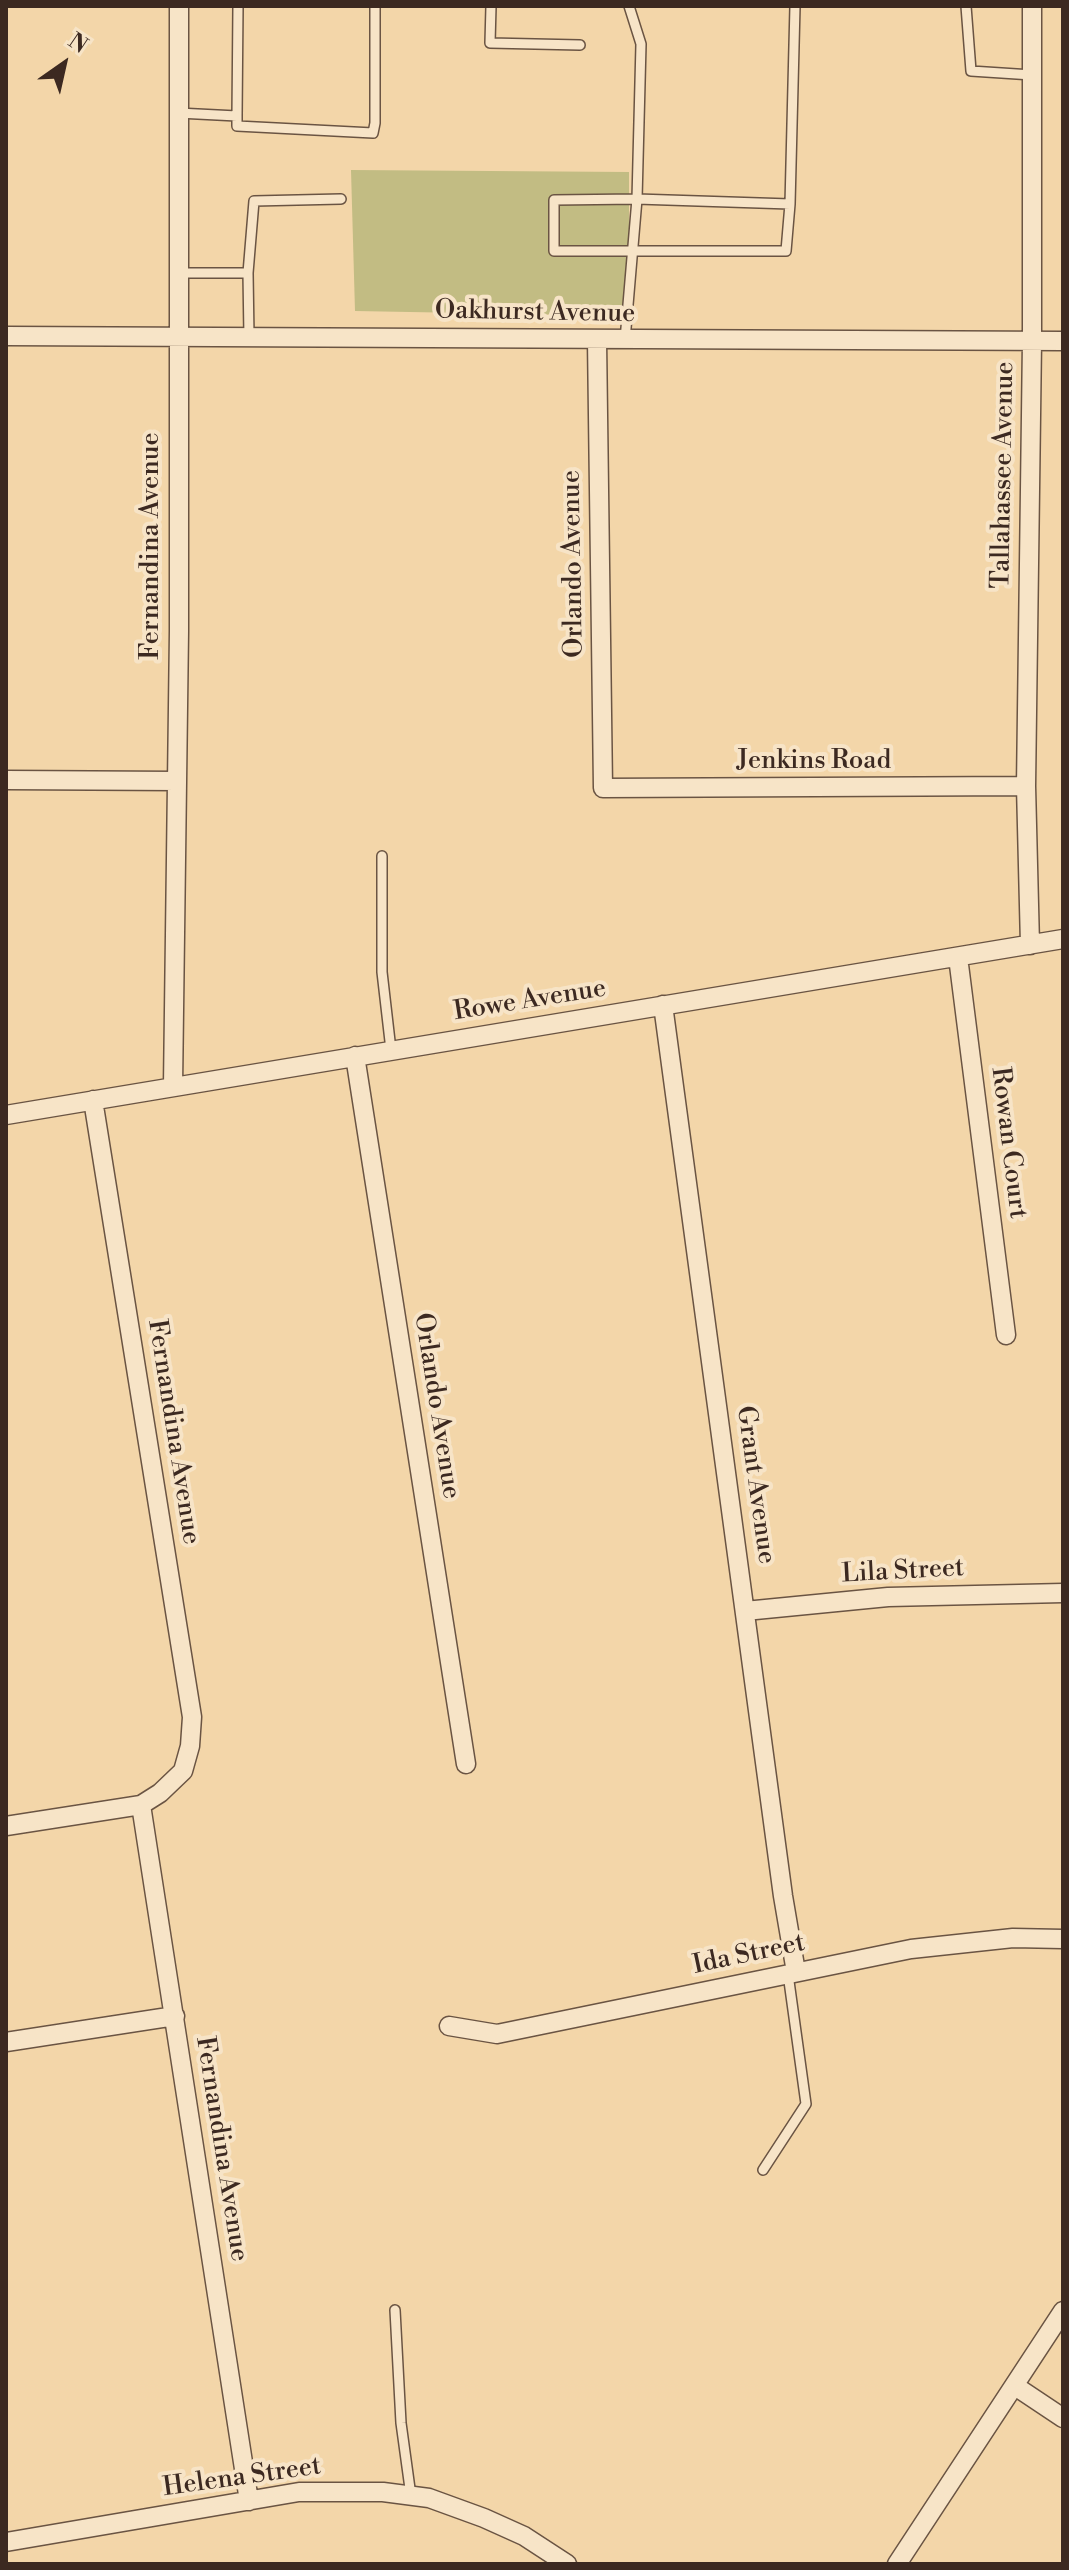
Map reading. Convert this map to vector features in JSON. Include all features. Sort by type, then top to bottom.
[{"type":"street","name":"Fernandina Avenue","points":[[173,1086],[179,631],[179,6]]},
{"type":"street","name":"Tallahassee Avenue","points":[[1030,945],[1026,786],[1032,341],[1032,6]]},
{"type":"street","name":"Oakhurst Avenue","points":[[6,336],[1063,341]]},
{"type":"street","name":"Orlando Avenue","points":[[597,340],[603,788]]},
{"type":"street","points":[[6,780],[177,781]]},
{"type":"street","name":"Jenkins Road","points":[[603,788],[1026,786]]},
{"type":"street","name":"Rowe Avenue","points":[[6,1115],[1063,939]]},
{"type":"street","name":"Rowan Court","points":[[958,957],[1006,1335]]},
{"type":"street","name":"Grant Avenue","points":[[663,1005],[792,1973]]},
{"type":"street","name":"Orlando Avenue","points":[[355,1056],[466,1764]]},
{"type":"street","name":"Fernandina Avenue","points":[[93,1100],[192,1717],[190,1746],[183,1771],[160,1793],[141,1805],[249,2501]]},
{"type":"street","name":"Lila Street","points":[[745,1611],[888,1597],[1063,1593]]},
{"type":"street","points":[[6,1826],[141,1805]]},
{"type":"street","name":"Ida Street","points":[[449,2026],[497,2034],[911,1949],[1013,1938],[1063,1939]]},
{"type":"street","points":[[6,2042],[175,2016]]},
{"type":"street","points":[[897,2564],[1063,2311]]},
{"type":"street","points":[[1015,2386],[1063,2418]]},
{"type":"street","name":"Helena Street","points":[[6,2542],[327,2490],[383,2492],[429,2498],[484,2518],[524,2536],[567,2564]]},
{"type":"lane","points":[[238,6],[237,126],[373,133],[375,6]]},
{"type":"lane","points":[[491,6],[490,43],[580,45]]},
{"type":"lane","points":[[625,340],[637,199],[641,44],[629,6]]},
{"type":"lane","points":[[790,204],[637,199],[554,200],[554,251],[786,251],[790,204],[795,6]]},
{"type":"lane","points":[[966,6],[971,71],[1032,75]]},
{"type":"lane","points":[[178,113],[237,116]]},
{"type":"lane","points":[[249,337],[248,273],[254,201],[341,199]]},
{"type":"lane","points":[[177,273],[248,273]]},
{"type":"lane","points":[[382,856],[382,972],[391,1050]]},
{"type":"lane","points":[[763,2170],[806,2104],[792,1973]]},
{"type":"lane","points":[[395,2310],[401,2423],[411,2496]]},
{"type":"shaded area","points":[[351,170],[629,172],[629,316],[355,311]]}]
